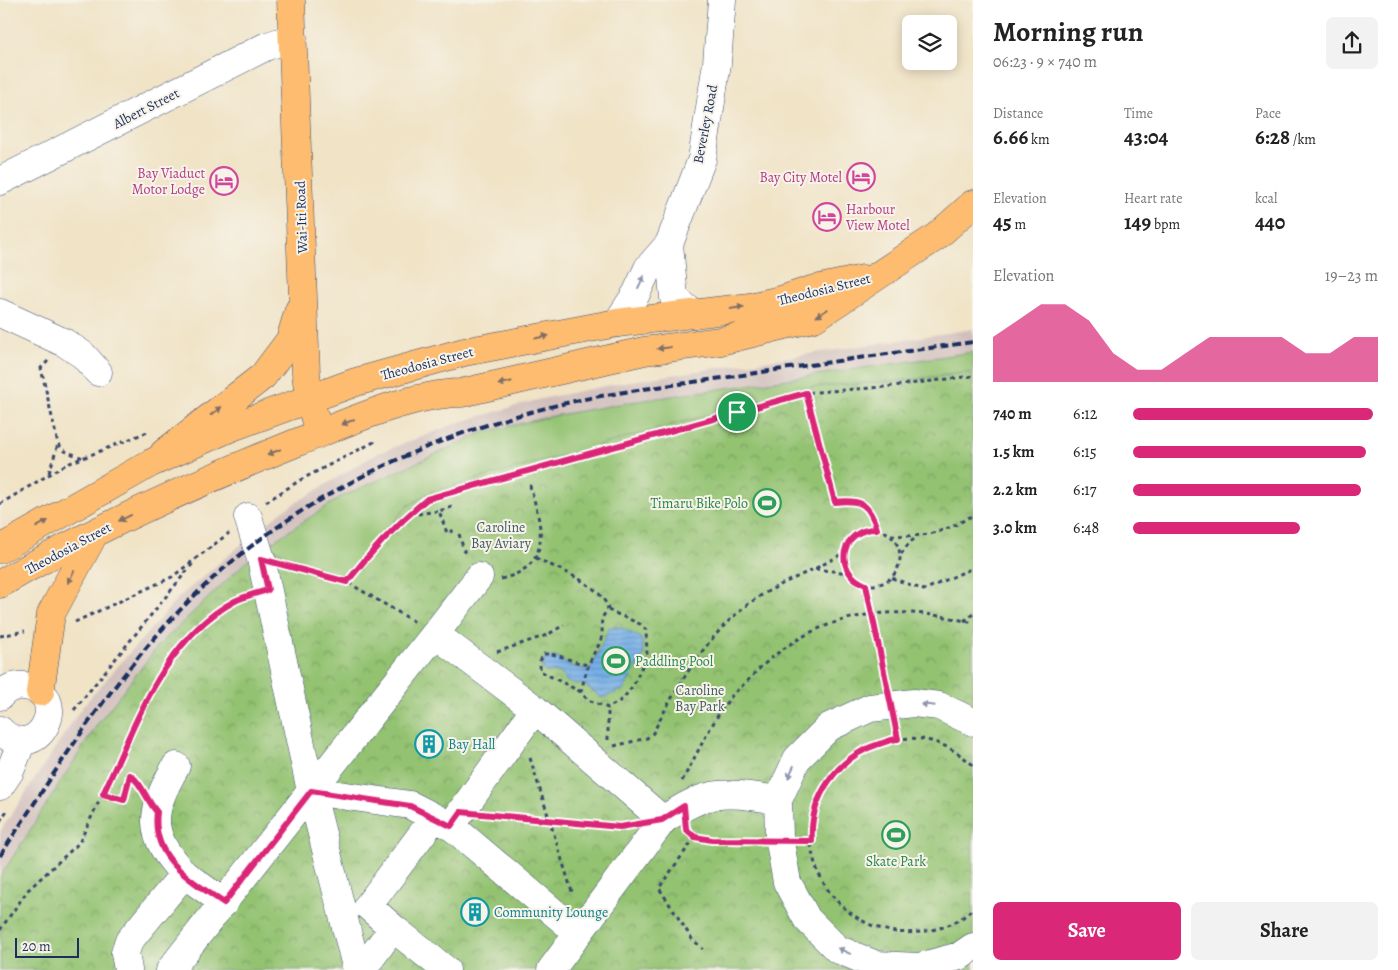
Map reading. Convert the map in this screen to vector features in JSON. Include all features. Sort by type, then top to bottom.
[{"type":"main road","name":"Wai-Iti Road","points":[[291,0],[309,398],[319,434]]},
{"type":"main road","points":[[877,276],[936,236],[973,204]]},
{"type":"main road","name":"Theodosia Street","points":[[0,549],[151,464],[232,427],[356,382],[464,352],[616,323],[750,307],[781,300],[811,290],[877,276]]},
{"type":"main road","name":"Theodosia Street","points":[[0,584],[94,534],[215,476],[365,416],[442,394],[460,393],[644,350],[720,341],[814,318],[877,276]]},
{"type":"main road","points":[[151,464],[263,376],[290,340],[303,294]]},
{"type":"main road","points":[[40,692],[51,614],[94,534]]},
{"type":"street","name":"Beverley Road","points":[[616,323],[636,294],[648,268],[669,244],[702,158],[716,63],[722,0]]},
{"type":"street","name":"Albert Street","points":[[0,182],[268,46],[293,38]]},
{"type":"street","name":"Beverley Road","points":[[669,244],[674,298],[694,314]]},
{"type":"street","points":[[0,313],[65,343],[83,354],[98,372]]},
{"type":"street","points":[[248,517],[261,559],[311,791],[357,970]]},
{"type":"street","points":[[170,970],[480,577]]},
{"type":"street","points":[[435,634],[471,661],[528,719],[673,813]]},
{"type":"street","points":[[0,696],[10,688],[20,685],[31,687],[40,692],[48,706],[48,723],[37,736],[11,736],[10,771],[5,796]]},
{"type":"street","points":[[973,722],[939,706],[914,704],[870,708],[829,728],[797,759],[778,800],[780,841],[787,882],[807,919],[837,948],[876,965],[919,967],[960,956],[973,947]]},
{"type":"street","points":[[446,970],[368,906],[448,819],[528,719]]},
{"type":"street","points":[[176,766],[167,782],[157,812],[155,827],[160,846],[184,874],[224,903]]},
{"type":"street","points":[[311,791],[410,806],[448,819],[577,932]]},
{"type":"street","points":[[551,970],[577,932],[673,813],[710,795],[737,794],[778,800]]},
{"type":"street","points":[[128,970],[125,953],[129,942],[184,874]]},
{"type":"street","points":[[362,970],[393,928]]},
{"type":"path","points":[[48,474],[58,444],[41,368],[65,343]]},
{"type":"path","points":[[347,582],[367,557],[427,499],[806,393],[893,386],[973,376]]},
{"type":"path","points":[[806,393],[835,502],[860,502],[866,507],[877,529]]},
{"type":"path","points":[[0,504],[48,474],[154,430]]},
{"type":"path","points":[[74,623],[172,577],[268,500],[302,479],[374,442],[370,432]]},
{"type":"path","points":[[58,444],[65,450],[84,458]]},
{"type":"path","points":[[459,534],[468,563],[480,577],[497,580],[516,575],[536,558],[542,543],[536,508],[530,486],[527,486]]},
{"type":"path","points":[[409,515],[439,511],[452,507]]},
{"type":"path","points":[[439,511],[447,533],[457,529]]},
{"type":"path","points":[[917,538],[890,535],[877,529],[868,529],[858,533],[851,539],[845,552],[845,566],[857,582],[866,585],[884,584],[897,571],[901,554],[910,542],[944,530],[973,515]]},
{"type":"path","points":[[890,535],[898,545],[901,554]]},
{"type":"path","points":[[606,746],[647,738],[653,733],[678,687],[726,622],[757,598],[845,552]]},
{"type":"path","points":[[68,718],[199,556]]},
{"type":"path","points":[[536,558],[597,591],[607,602],[608,610]]},
{"type":"path","points":[[261,559],[347,582],[435,634]]},
{"type":"path","points":[[815,568],[849,573]]},
{"type":"path","points":[[892,578],[924,590],[968,570],[973,571]]},
{"type":"path","points":[[866,585],[898,739]]},
{"type":"path","points":[[0,930],[28,890],[79,843],[162,670],[202,626],[226,607],[237,600],[268,590]]},
{"type":"path","points":[[582,692],[587,669],[599,645],[602,634],[600,624],[602,616],[608,610]]},
{"type":"path","points":[[589,665],[570,661],[551,653],[544,654],[540,661],[540,671],[582,692],[588,700],[608,708],[617,704],[631,688],[647,655],[646,630],[640,624],[608,610]]},
{"type":"path","points":[[673,813],[680,784],[730,698],[767,660],[792,644],[848,617],[871,613],[909,611],[973,624]]},
{"type":"path","points":[[964,621],[973,614]]},
{"type":"path","points":[[471,661],[547,635],[564,625]]},
{"type":"path","points":[[0,636],[31,632]]},
{"type":"path","points":[[528,719],[550,821],[575,902],[577,932]]},
{"type":"path","points":[[973,765],[955,750],[926,740],[898,739],[865,748],[838,768],[819,795],[811,827],[814,860],[827,890],[849,914],[878,929],[911,934],[943,927],[973,908]]},
{"type":"path","points":[[103,794],[124,800],[130,775],[135,778],[148,801],[157,812]]},
{"type":"path","points":[[0,822],[5,796]]},
{"type":"path","points":[[448,819],[550,821],[620,827],[673,813]]},
{"type":"path","points":[[673,813],[695,837],[712,840],[812,841]]},
{"type":"path","points":[[695,837],[659,888],[692,940],[704,949]]},
{"type":"shaded area","points":[[973,329],[973,352],[631,402],[553,416],[484,432],[341,497],[266,546],[260,529],[284,510],[376,454],[460,422],[541,399],[625,382]]},
{"type":"shaded area","points":[[244,542],[249,559],[159,645],[99,722],[0,877],[0,832],[82,707],[178,598]]},
{"type":"green space","points":[[973,352],[973,372],[898,381],[813,387],[794,391],[388,527],[346,579],[266,546],[341,497],[484,432],[553,416],[631,402]]},
{"type":"green space","name":"Caroline Bay Park","points":[[973,372],[973,970],[0,970],[0,877],[99,722],[159,645],[249,559],[266,546],[346,579],[406,507],[431,492],[794,391],[813,387],[898,381]]},
{"type":"water","name":"Paddling Pool","points":[[610,627],[620,627],[641,638],[644,654],[624,689],[602,698],[585,685],[567,682],[561,673],[545,672],[542,666],[546,658],[555,657],[571,666],[590,670]]},
{"type":"railway","points":[[0,856],[97,711],[123,676],[180,610],[212,579],[251,546],[292,517],[336,490],[429,446],[477,428],[575,401],[655,387],[973,342]]},
{"type":"place","name":"Bay City Motel","points":[[861,177]]},
{"type":"place","name":"Bay Viaduct Motor Lodge","points":[[224,181]]},
{"type":"place","name":"Harbour View Motel","points":[[827,217]]},
{"type":"place","name":"Timaru Bike Polo","points":[[767,503]]},
{"type":"place","name":"Paddling Pool","points":[[616,661]]},
{"type":"place","name":"Bay Hall","points":[[429,744]]},
{"type":"place","name":"Skate Park","points":[[896,835]]},
{"type":"place","name":"Community Lounge","points":[[475,912]]},
{"type":"route","points":[[806,393],[835,502],[860,502],[872,515],[877,529],[868,529],[858,533],[846,547],[844,557],[845,566],[850,575],[857,582],[866,585],[898,739],[865,748],[838,768],[819,795],[811,827],[812,841],[712,840],[695,837],[686,829],[684,806],[662,820],[620,827],[461,812],[451,826],[410,806],[311,791],[224,903],[184,874],[167,856],[160,846],[155,827],[157,812],[148,801],[135,778],[130,775],[124,800],[103,794],[162,670],[202,626],[226,607],[237,600],[268,590],[261,559],[347,582],[396,527],[427,499],[737,412],[806,393]]},
{"type":"park label","name":"Caroline Bay Aviary","points":[[501,536]]}]
